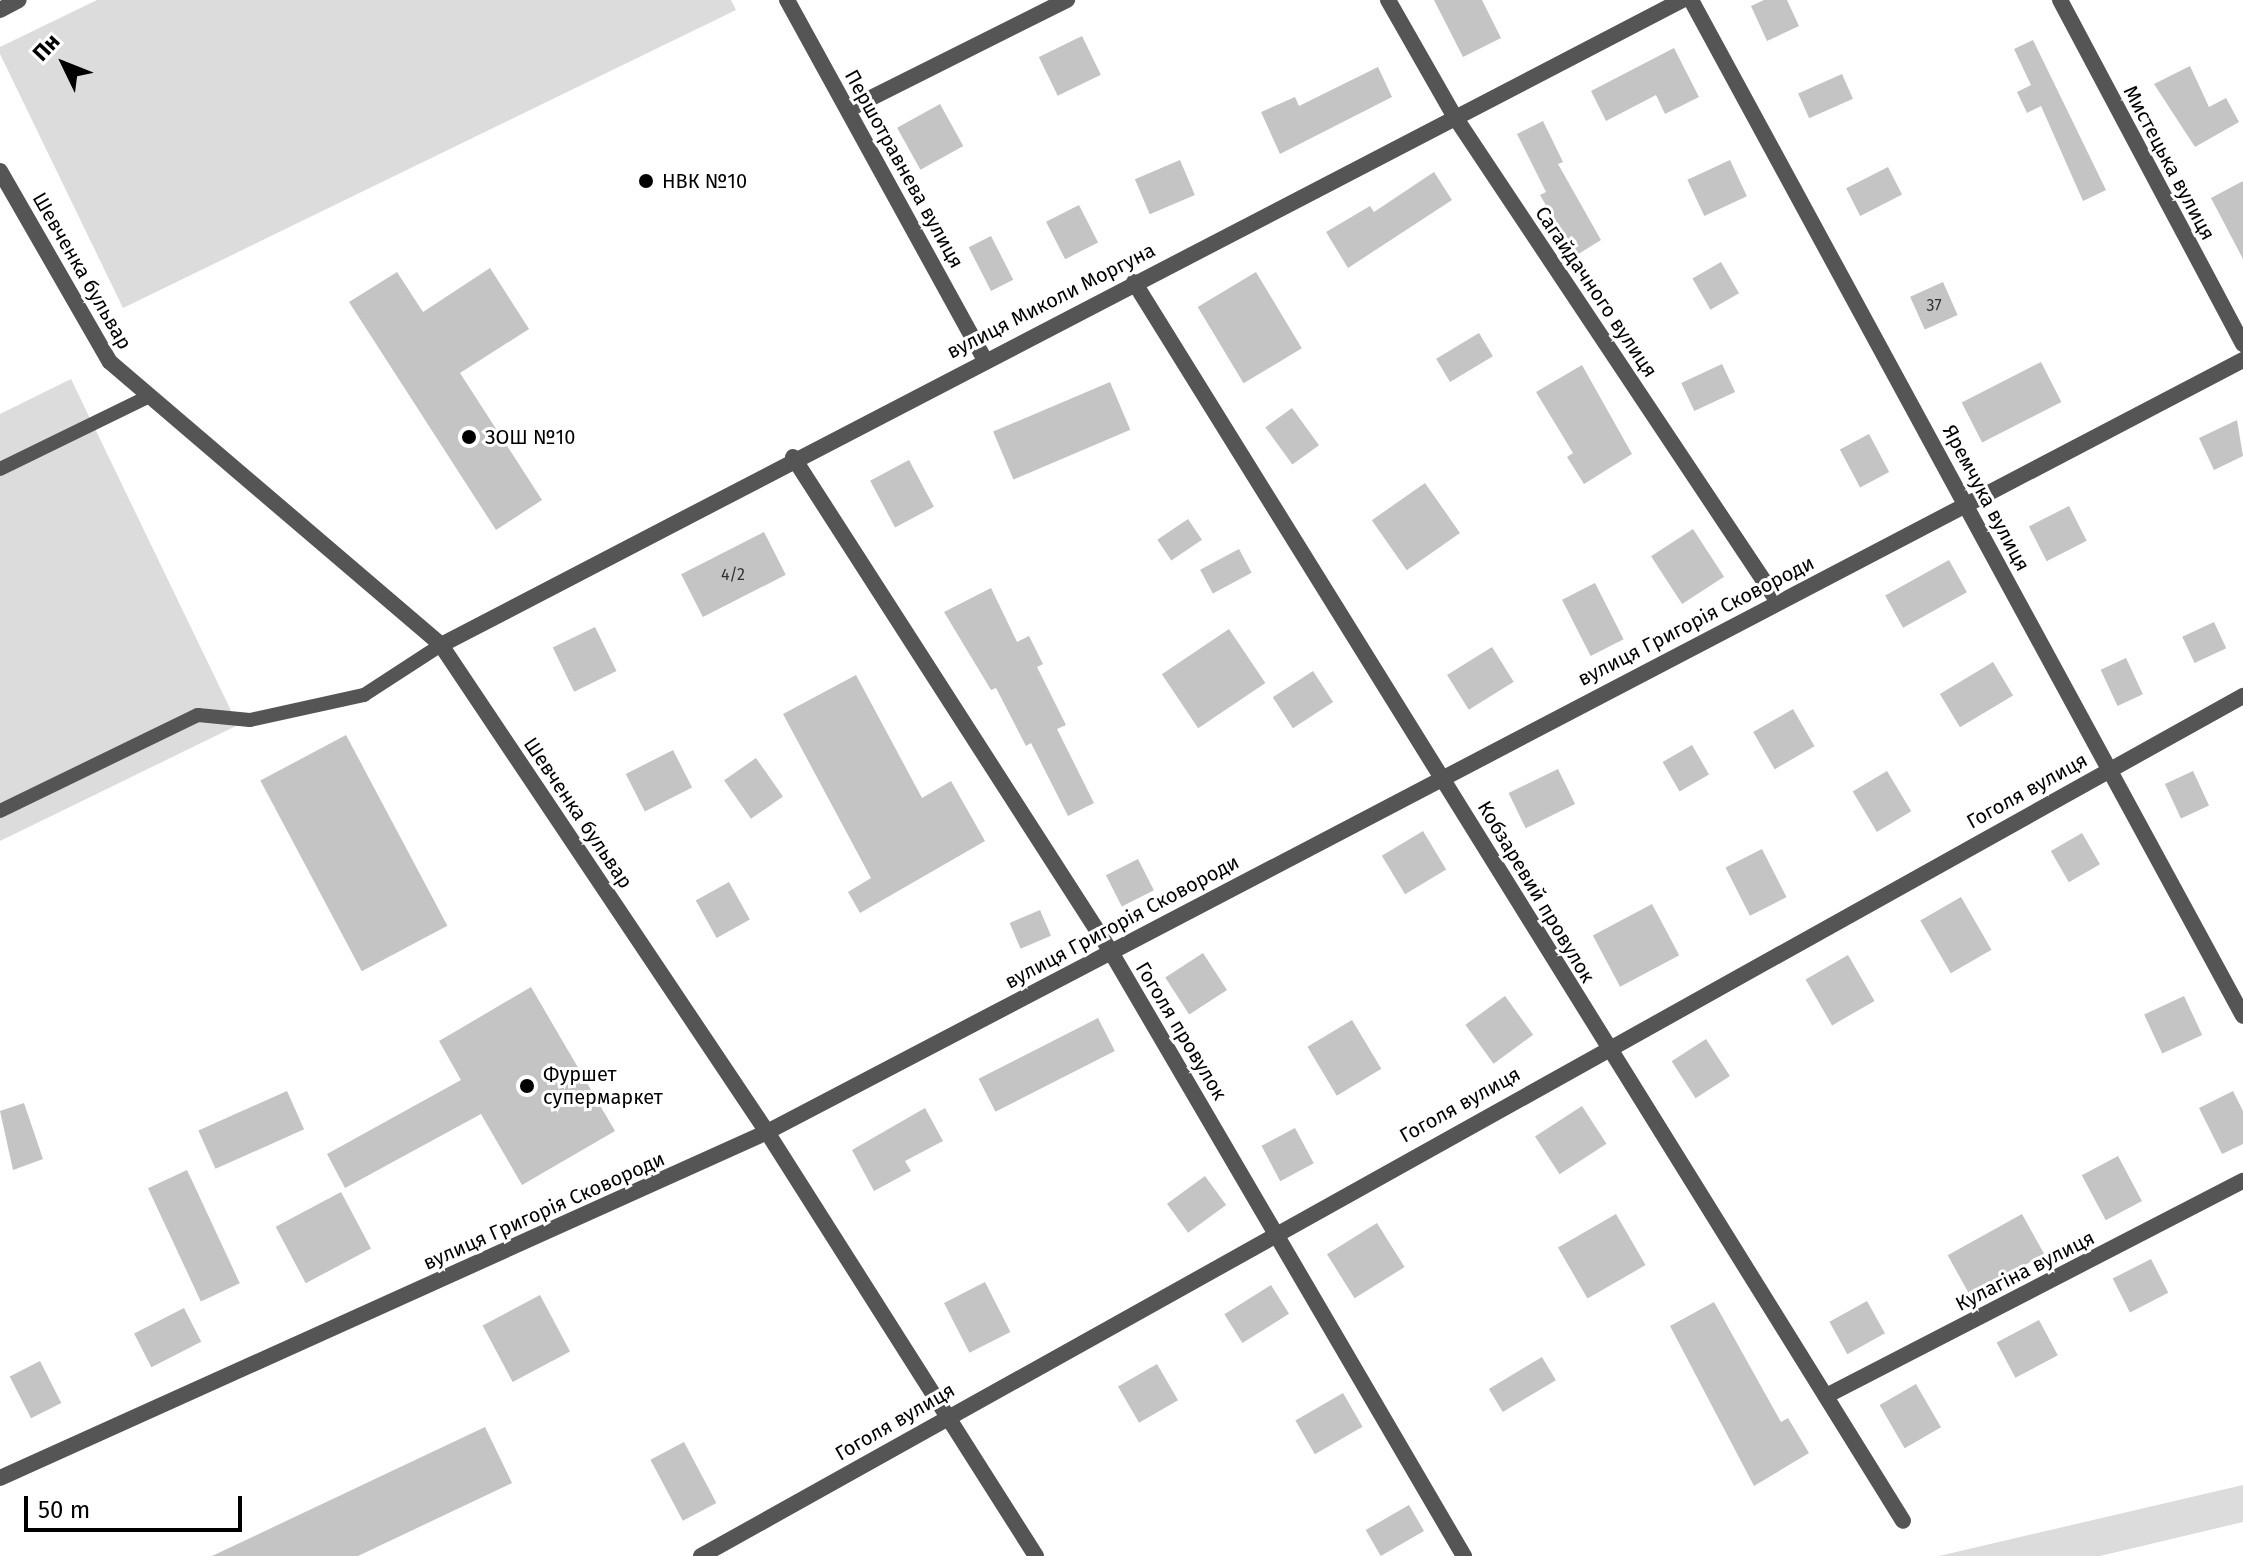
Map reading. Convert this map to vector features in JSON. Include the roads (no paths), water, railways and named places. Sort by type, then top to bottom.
[{"type":"street","points":[[0,10],[19,0]]},
{"type":"street","name":"Першотравнева вулиця","points":[[787,0],[984,358]]},
{"type":"street","points":[[849,109],[1067,0]]},
{"type":"street","name":"Сагайдачного вулиця","points":[[1388,0],[1453,114],[1778,602]]},
{"type":"street","name":"вулиця Миколи Моргуна","points":[[441,645],[793,457],[1453,114],[1682,0]]},
{"type":"street","name":"Яремчука вулиця","points":[[1691,0],[1968,504],[2106,770],[2243,1016]]},
{"type":"street","name":"Мистецька вулиця","points":[[2060,0],[2243,344]]},
{"type":"street","name":"Шевченка бульвар","points":[[0,171],[110,362],[441,645],[767,1132],[949,1414],[1036,1556]]},
{"type":"street","name":"Кобзаревий провулок","points":[[1134,282],[1443,774],[1604,1048],[1903,1521]]},
{"type":"street","name":"вулиця Григорія Сковороди","points":[[0,1478],[767,1132],[1443,774],[2243,360]]},
{"type":"street","name":"Гоголя провулок","points":[[793,457],[1111,952],[1464,1556]]},
{"type":"street","name":"Гоголя вулиця","points":[[701,1556],[1276,1230],[2243,696]]},
{"type":"street","name":"Кулагіна вулиця","points":[[1826,1396],[2243,1181]]},
{"type":"lane","points":[[0,469],[150,396]]},
{"type":"lane","points":[[0,811],[198,715],[250,720],[364,695],[441,645]]},
{"type":"place","name":"НВК №10","points":[[646,181]]},
{"type":"place","name":"ЗОШ №10","points":[[469,437]]},
{"type":"place","name":"Фуршет супермаркет","points":[[527,1086]]}]
